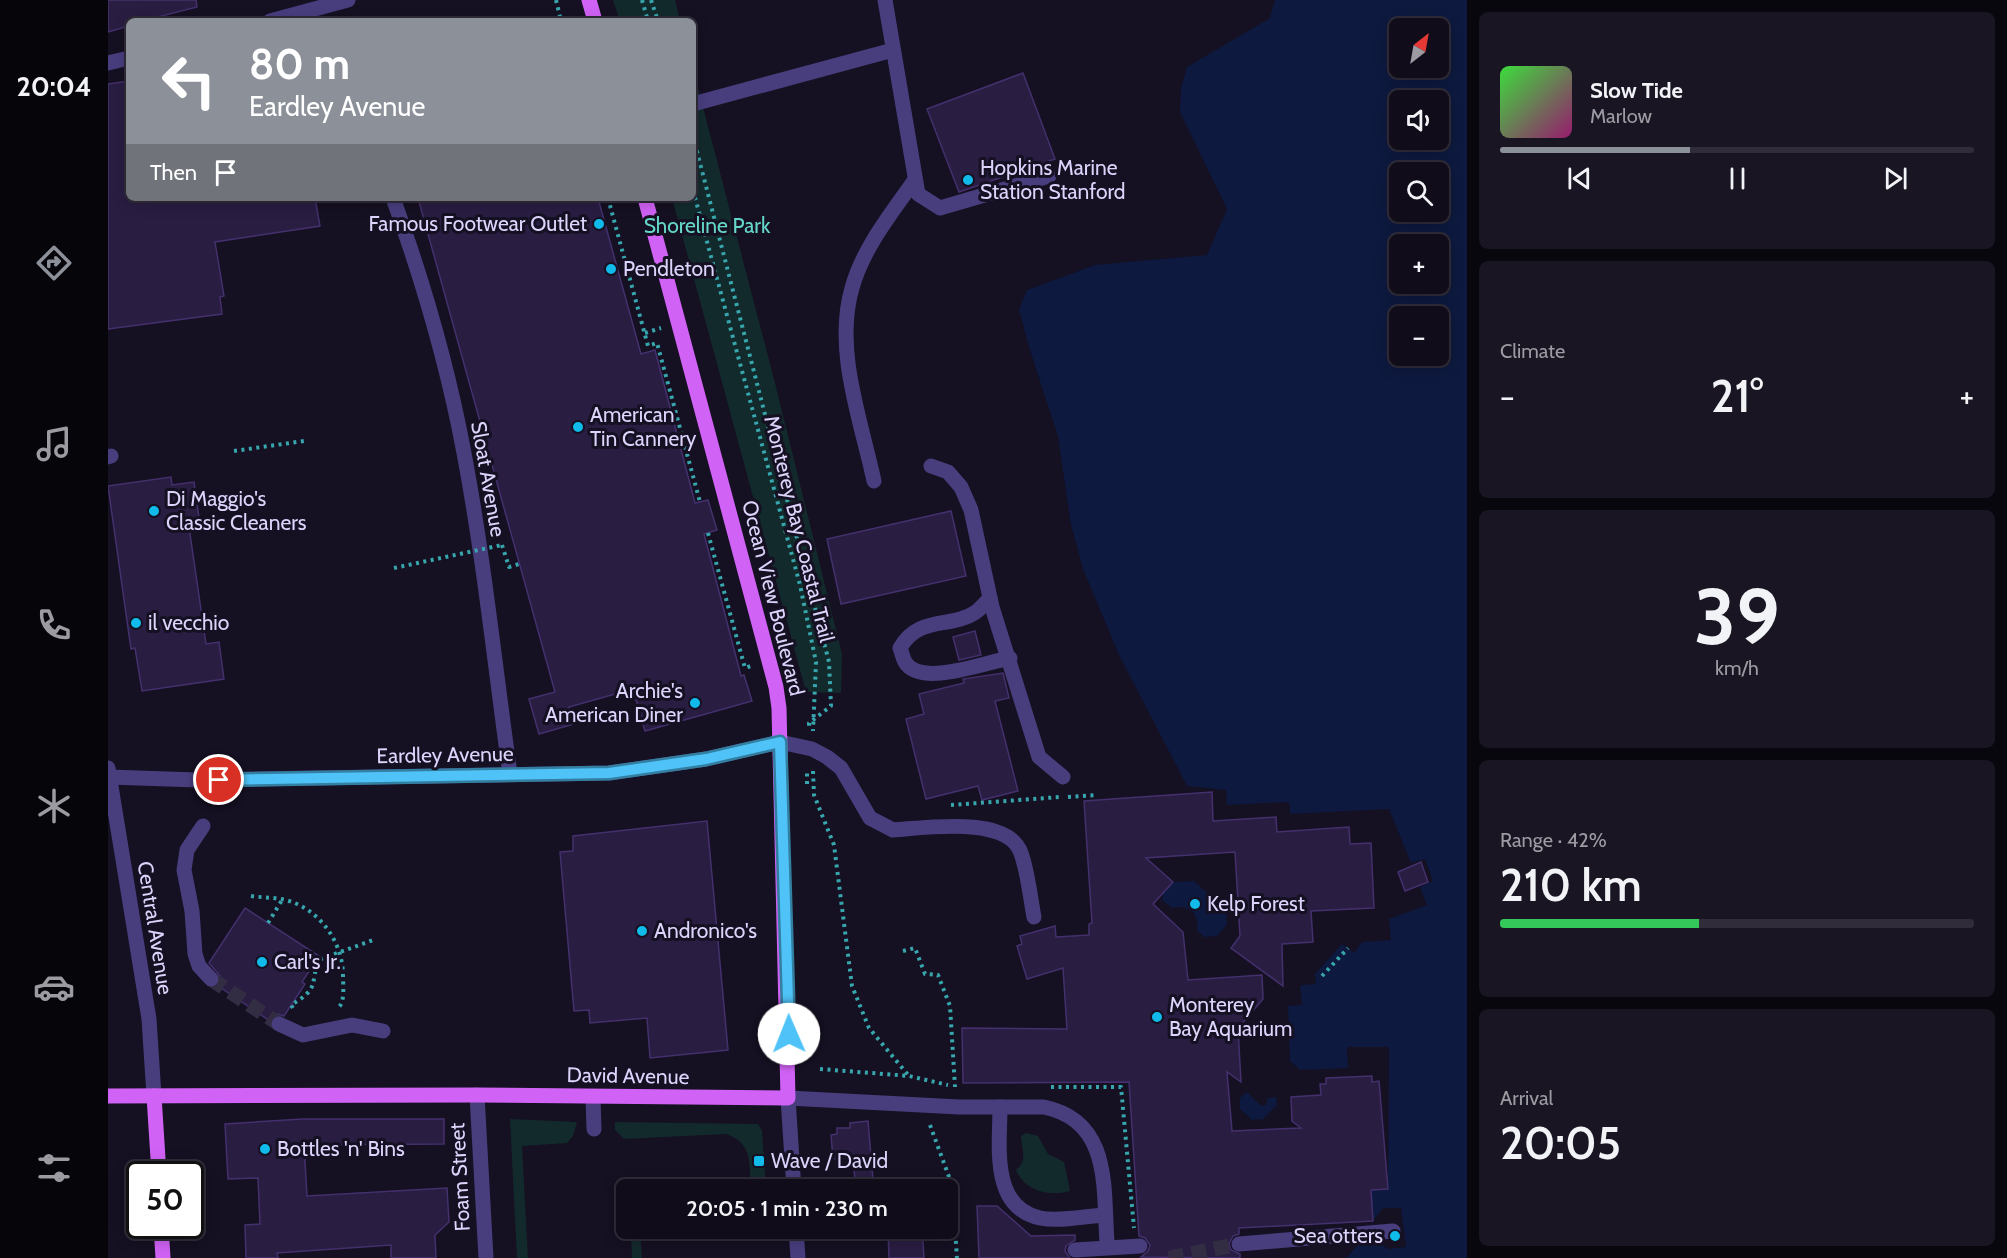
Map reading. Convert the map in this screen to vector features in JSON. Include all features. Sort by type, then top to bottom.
[{"type":"main road","points":[[589,0],[594,18]]},
{"type":"main road","name":"Ocean View Boulevard","points":[[646,201],[771,664],[779,708],[788,1018],[788,1098]]},
{"type":"main road","name":"David Avenue","points":[[108,1096],[477,1095],[593,1098],[788,1098]]},
{"type":"main road","points":[[154,1096],[158,1161]]},
{"type":"main road","points":[[162,1239],[163,1258]]},
{"type":"street","points":[[283,18],[348,0]]},
{"type":"street","points":[[885,0],[918,194],[940,208],[1049,176]]},
{"type":"street","points":[[696,103],[893,50]]},
{"type":"street","points":[[108,63],[126,59]]},
{"type":"street","points":[[874,481],[849,370],[845,322],[852,287],[864,258],[914,181]]},
{"type":"street","name":"Sloat Avenue","points":[[394,201],[443,358],[464,453],[487,596],[510,774]]},
{"type":"street","points":[[931,466],[948,472],[961,487],[971,510],[990,598],[1039,757],[1063,777]]},
{"type":"street","points":[[990,598],[975,613],[925,627],[907,637],[900,648],[905,663],[914,670],[930,673],[954,673],[984,662],[1010,658]]},
{"type":"street","points":[[780,742],[810,748],[841,768],[861,807],[881,826],[893,830],[979,827],[995,830],[1010,839],[1021,852],[1034,917]]},
{"type":"street","name":"Eardley Avenue","points":[[108,774],[197,780],[609,773],[706,759],[780,742]]},
{"type":"street","name":"Central Avenue","points":[[108,774],[149,1018],[154,1096]]},
{"type":"street","points":[[203,826],[187,850],[184,870],[192,911],[195,954],[204,974],[211,979]]},
{"type":"street","points":[[279,1024],[303,1035],[352,1025],[383,1031]]},
{"type":"street","name":"Foam Street","points":[[477,1095],[486,1258]]},
{"type":"street","points":[[593,1098],[594,1129]]},
{"type":"street","points":[[788,1098],[793,1179]]},
{"type":"street","name":"David Avenue","points":[[788,1098],[1044,1107],[1057,1110],[1077,1121],[1095,1144],[1101,1162],[1105,1215]]},
{"type":"street","points":[[1000,1107],[1001,1177],[1015,1203],[1027,1213],[1041,1218],[1105,1215],[1107,1251]]},
{"type":"street","points":[[1239,1244],[1393,1231]]},
{"type":"street","points":[[797,1239],[798,1258]]},
{"type":"street","points":[[1282,1242],[1285,1258]]},
{"type":"street","points":[[1076,1250],[1140,1246]]},
{"type":"path","points":[[556,0],[560,18]]},
{"type":"path","points":[[642,0],[647,18]]},
{"type":"path","points":[[651,0],[657,18]]},
{"type":"path","points":[[696,148],[830,663],[831,706],[814,722]]},
{"type":"path","points":[[609,201],[648,346],[657,343],[700,502]]},
{"type":"path","name":"Monterey Bay Coastal Trail","points":[[696,201],[800,585],[816,662],[814,722],[810,748],[814,795],[834,845],[852,986],[869,1028],[909,1076],[820,1069]]},
{"type":"path","points":[[645,333],[653,330]]},
{"type":"path","points":[[234,450],[304,441]]},
{"type":"path","points":[[708,532],[745,668],[755,665]]},
{"type":"path","points":[[394,568],[502,545],[509,567],[519,564]]},
{"type":"path","points":[[807,784],[810,748]]},
{"type":"path","points":[[939,805],[1097,795]]},
{"type":"path","points":[[251,896],[282,900],[302,906],[328,929],[339,952],[343,968],[342,1006]]},
{"type":"path","points":[[267,923],[282,900]]},
{"type":"path","points":[[291,1005],[310,992],[321,959],[376,939]]},
{"type":"path","points":[[903,951],[915,948],[925,974],[938,975],[950,1006],[955,1088]]},
{"type":"path","points":[[1322,976],[1348,948]]},
{"type":"path","points":[[929,1122],[952,1185],[957,1258]]},
{"type":"green space","points":[[613,0],[675,0],[679,18],[619,18]]},
{"type":"green space","name":"Shoreline Park","points":[[696,80],[775,383],[842,654],[841,693],[806,692],[673,201],[696,201]]},
{"type":"green space","points":[[510,1119],[577,1122],[573,1136],[567,1143],[522,1146],[528,1258],[517,1258]]},
{"type":"green space","points":[[615,1122],[758,1124],[762,1131],[765,1179],[750,1179],[750,1163],[745,1149],[735,1138],[726,1134],[624,1139],[615,1130]]},
{"type":"green space","points":[[1026,1133],[1038,1136],[1048,1154],[1064,1162],[1070,1191],[1046,1193],[1038,1191],[1020,1177],[1016,1170],[1023,1159],[1021,1136]]},
{"type":"green space","points":[[631,1239],[641,1239],[642,1258],[632,1258]]},
{"type":"water","points":[[1275,0],[1467,0],[1467,1258],[1346,1258],[1362,1241],[1380,1243],[1388,1249],[1406,1247],[1401,1208],[1383,1208],[1373,1221],[1371,1190],[1388,1189],[1389,1047],[1347,1047],[1348,1068],[1300,1070],[1290,1061],[1288,1006],[1302,1005],[1300,985],[1316,984],[1315,974],[1342,944],[1354,953],[1362,942],[1391,940],[1389,919],[1427,905],[1420,887],[1433,881],[1425,859],[1411,863],[1389,809],[1290,814],[1289,802],[1227,805],[1226,790],[1187,786],[1119,655],[1083,569],[1071,525],[1058,436],[1019,309],[1027,290],[1095,265],[1207,255],[1227,209],[1180,112],[1181,88],[1187,67],[1270,18]]},
{"type":"water","points":[[1194,881],[1226,910],[1227,925],[1217,936],[1204,937],[1197,930],[1196,919],[1192,911],[1178,907],[1172,908],[1162,900],[1164,888],[1166,890],[1173,882]]},
{"type":"water","points":[[1247,1092],[1261,1106],[1267,1104],[1267,1098],[1276,1097],[1277,1105],[1263,1119],[1252,1120],[1240,1109],[1240,1098]]},
{"type":"building","points":[[108,0],[196,0],[197,7],[154,18],[126,18],[126,27],[108,32]]},
{"type":"building","points":[[1023,73],[1055,159],[959,192],[927,109]]},
{"type":"building","points":[[126,81],[126,201],[316,201],[320,226],[215,242],[224,296],[220,297],[222,314],[108,329],[108,84]]},
{"type":"building","name":"American Tin Cannery","points":[[419,201],[599,201],[641,354],[655,350],[695,503],[708,500],[717,530],[704,534],[741,676],[744,675],[752,701],[645,731],[633,689],[569,707],[574,724],[539,734],[529,699],[555,692]]},
{"type":"building","points":[[171,477],[172,485],[194,482],[200,525],[189,527],[206,644],[219,642],[224,679],[142,691],[135,648],[131,649],[108,486]]},
{"type":"building","points":[[951,511],[966,576],[841,604],[827,539]]},
{"type":"building","points":[[975,631],[981,655],[959,660],[953,637]]},
{"type":"building","points":[[1003,673],[1009,698],[995,701],[1018,791],[982,800],[978,786],[926,799],[906,719],[924,714],[919,694],[964,683],[963,679]]},
{"type":"building","name":"Monterey Bay Aquarium","points":[[1212,792],[1213,821],[1276,817],[1277,832],[1349,827],[1350,844],[1371,843],[1374,908],[1311,911],[1313,942],[1282,944],[1283,986],[1231,948],[1240,936],[1235,852],[1146,858],[1173,882],[1153,904],[1183,932],[1188,980],[1262,975],[1263,999],[1238,1028],[1241,1082],[1227,1072],[1232,1131],[1301,1128],[1292,1121],[1291,1097],[1321,1095],[1320,1084],[1326,1084],[1326,1078],[1372,1076],[1372,1082],[1379,1081],[1388,1189],[1371,1190],[1373,1221],[1239,1228],[1239,1234],[1233,1236],[1229,1244],[1231,1250],[1240,1254],[1240,1258],[1141,1257],[1148,1251],[1150,1245],[1145,1238],[1139,1236],[1129,1082],[963,1083],[962,1028],[1067,1029],[1063,968],[1027,979],[1017,946],[1022,944],[1020,936],[1055,926],[1056,937],[1089,935],[1089,924],[1092,923],[1084,801]]},
{"type":"building","name":"Andronico's","points":[[707,821],[728,1050],[650,1058],[647,1018],[590,1023],[589,1010],[574,1011],[560,852],[573,851],[573,836]]},
{"type":"building","points":[[1421,862],[1428,882],[1405,891],[1398,872]]},
{"type":"building","name":"Carl's Jr.","points":[[245,908],[319,956],[302,982],[305,984],[284,1016],[278,1014],[270,1021],[218,986],[220,976],[209,963]]},
{"type":"building","points":[[302,1119],[444,1119],[444,1144],[304,1145],[307,1196],[447,1188],[449,1222],[435,1235],[436,1258],[391,1258],[391,1245],[277,1253],[278,1258],[246,1258],[245,1225],[260,1224],[258,1178],[228,1179],[225,1124]]},
{"type":"building","points":[[868,1121],[873,1179],[855,1179],[853,1157],[833,1159],[831,1135],[837,1134],[837,1128],[850,1128],[850,1123]]},
{"type":"building","points":[[977,1206],[997,1206],[1031,1236],[1075,1235],[1075,1240],[1066,1246],[1065,1251],[1070,1258],[979,1258]]},
{"type":"building","points":[[888,1239],[923,1239],[924,1258],[889,1258]]},
{"type":"tunnel","points":[[211,979],[279,1024]]},
{"type":"tunnel","points":[[1169,1258],[1239,1244]]},
{"type":"place","name":"Hopkins Marine Station Stanford","points":[[968,180]]},
{"type":"place","name":"Famous Footwear Outlet","points":[[599,224]]},
{"type":"place","name":"Pendleton","points":[[611,269]]},
{"type":"place","name":"American Tin Cannery","points":[[578,427]]},
{"type":"place","name":"Di Maggio's Classic Cleaners","points":[[154,511]]},
{"type":"place","name":"il vecchio","points":[[136,623]]},
{"type":"place","name":"Archie's American Diner","points":[[695,703]]},
{"type":"place","name":"Kelp Forest","points":[[1195,904]]},
{"type":"place","name":"Andronico's","points":[[642,931]]},
{"type":"place","name":"Carl's Jr.","points":[[262,962]]},
{"type":"place","name":"Monterey Bay Aquarium","points":[[1157,1017]]},
{"type":"place","name":"Bottles 'n' Bins","points":[[265,1149]]},
{"type":"place","name":"Wave / David","points":[[759,1161]]},
{"type":"place","name":"Sea otters","points":[[1395,1236]]},
{"type":"route","points":[[219,780],[609,773],[706,759],[780,742],[789,1034]]}]
